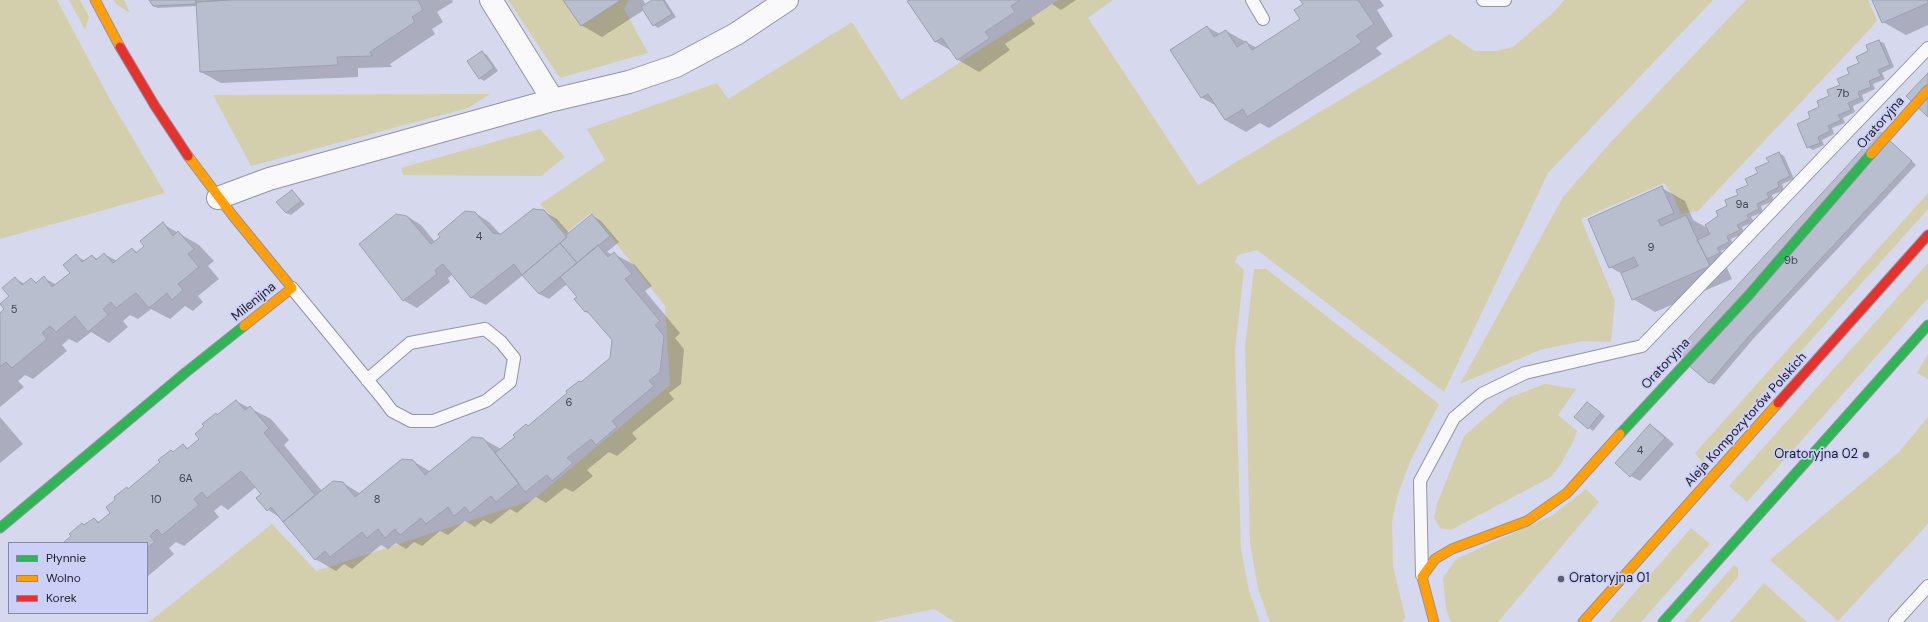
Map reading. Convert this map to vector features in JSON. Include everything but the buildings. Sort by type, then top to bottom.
[{"type":"street","name":"Milenijna","points":[[0,528],[179,378],[292,288],[218,198],[155,106],[122,51],[95,0]]},
{"type":"street","points":[[491,0],[553,100]]},
{"type":"street","points":[[218,198],[269,179],[553,100],[629,82],[676,66],[736,34],[787,0]]},
{"type":"street","name":"Oratoryjna","points":[[1422,577],[1435,559],[1452,548],[1527,521],[1567,493],[1659,390],[1745,300],[1898,122],[1928,90]]},
{"type":"street","name":"Aleja Kompozytorów Polskich","points":[[1583,622],[1928,235]]},
{"type":"street","points":[[1663,622],[1928,325]]},
{"type":"street","points":[[1422,577],[1434,622]]},
{"type":"lane","points":[[1252,0],[1263,19]]},
{"type":"lane","points":[[1483,0],[1504,0]]},
{"type":"lane","points":[[1422,577],[1420,481],[1454,418],[1482,394],[1525,374],[1642,346],[1928,48]]},
{"type":"lane","points":[[292,288],[392,411],[411,421],[433,421],[486,401],[510,382],[514,358],[501,342],[485,329],[410,343],[367,380]]},
{"type":"lane","points":[[1895,622],[1928,586]]},
{"type":"shaded area","points":[[0,0],[57,0],[109,98],[165,193],[0,239]]},
{"type":"shaded area","points":[[69,0],[80,0],[89,17],[85,30]]},
{"type":"shaded area","points":[[113,0],[124,0],[130,13],[116,4]]},
{"type":"shaded area","points":[[508,0],[629,0],[624,9],[648,53],[560,78]]},
{"type":"shaded area","points":[[1058,0],[1113,0],[1088,18],[1198,185],[1450,34],[1474,51],[1496,51],[1513,47],[1555,11],[1564,0],[1713,0],[1548,173],[1444,392],[1257,250],[1238,255],[1235,262],[1244,270],[1235,351],[1241,549],[1249,591],[1260,622],[955,622],[934,609],[872,622],[149,622],[272,524],[316,571],[533,500],[670,385],[665,306],[592,212],[566,233],[540,204],[605,160],[587,129],[717,83],[728,99],[852,22],[901,100]]},
{"type":"shaded area","points":[[1746,0],[1868,0],[1877,20],[1698,211],[1681,214],[1673,196],[1664,183],[1581,219],[1615,301],[1611,342],[1583,341],[1540,350],[1460,384],[1563,197],[1610,143]]},
{"type":"shaded area","points":[[490,94],[468,108],[251,166],[213,95]]},
{"type":"shaded area","points":[[540,129],[565,157],[541,176],[403,175],[401,168]]},
{"type":"shaded area","points":[[1928,193],[1928,209],[1702,462],[1695,453]]},
{"type":"shaded area","points":[[1928,263],[1928,298],[1747,502],[1729,486]]},
{"type":"shaded area","points":[[1254,269],[1266,269],[1439,404],[1410,462],[1398,494],[1392,521],[1393,566],[1405,616],[1403,622],[1270,622],[1258,589],[1250,543],[1245,347]]},
{"type":"shaded area","points":[[1928,354],[1928,379],[1917,373]]},
{"type":"shaded area","points":[[1545,384],[1576,389],[1558,415],[1577,431],[1574,440],[1561,464],[1551,477],[1451,530],[1440,528],[1434,518],[1437,504],[1464,436],[1508,398]]},
{"type":"shaded area","points":[[1928,417],[1928,524],[1838,621],[1770,560],[1899,452]]},
{"type":"shaded area","points":[[1586,489],[1599,502],[1498,622],[1451,622],[1446,609],[1443,578],[1456,559],[1553,515]]},
{"type":"shaded area","points":[[1691,528],[1710,544],[1641,622],[1609,622]]},
{"type":"shaded area","points":[[1734,565],[1738,568],[1738,577],[1699,622],[1684,622]]},
{"type":"shaded area","points":[[1764,583],[1807,622],[1730,622]]},
{"type":"traffic: fast","points":[[1620,434],[1748,296],[1871,154]]},
{"type":"traffic: fast","points":[[1663,622],[1928,325]]},
{"type":"traffic: fast","points":[[0,528],[185,373],[244,326]]},
{"type":"traffic: slow","points":[[95,0],[120,47]]},
{"type":"traffic: slow","points":[[1871,154],[1928,90]]},
{"type":"traffic: slow","points":[[188,156],[233,216],[292,288],[244,326]]},
{"type":"traffic: slow","points":[[1583,622],[1778,403]]},
{"type":"traffic: slow","points":[[1434,622],[1422,577],[1435,559],[1452,549],[1527,521],[1567,493],[1620,434]]},
{"type":"traffic: jam","points":[[120,47],[155,106],[188,156]]},
{"type":"traffic: jam","points":[[1778,403],[1928,235]]},
{"type":"place","name":"Oratoryjna 02","points":[[1866,455]]},
{"type":"place","name":"Oratoryjna 01","points":[[1561,579]]}]
